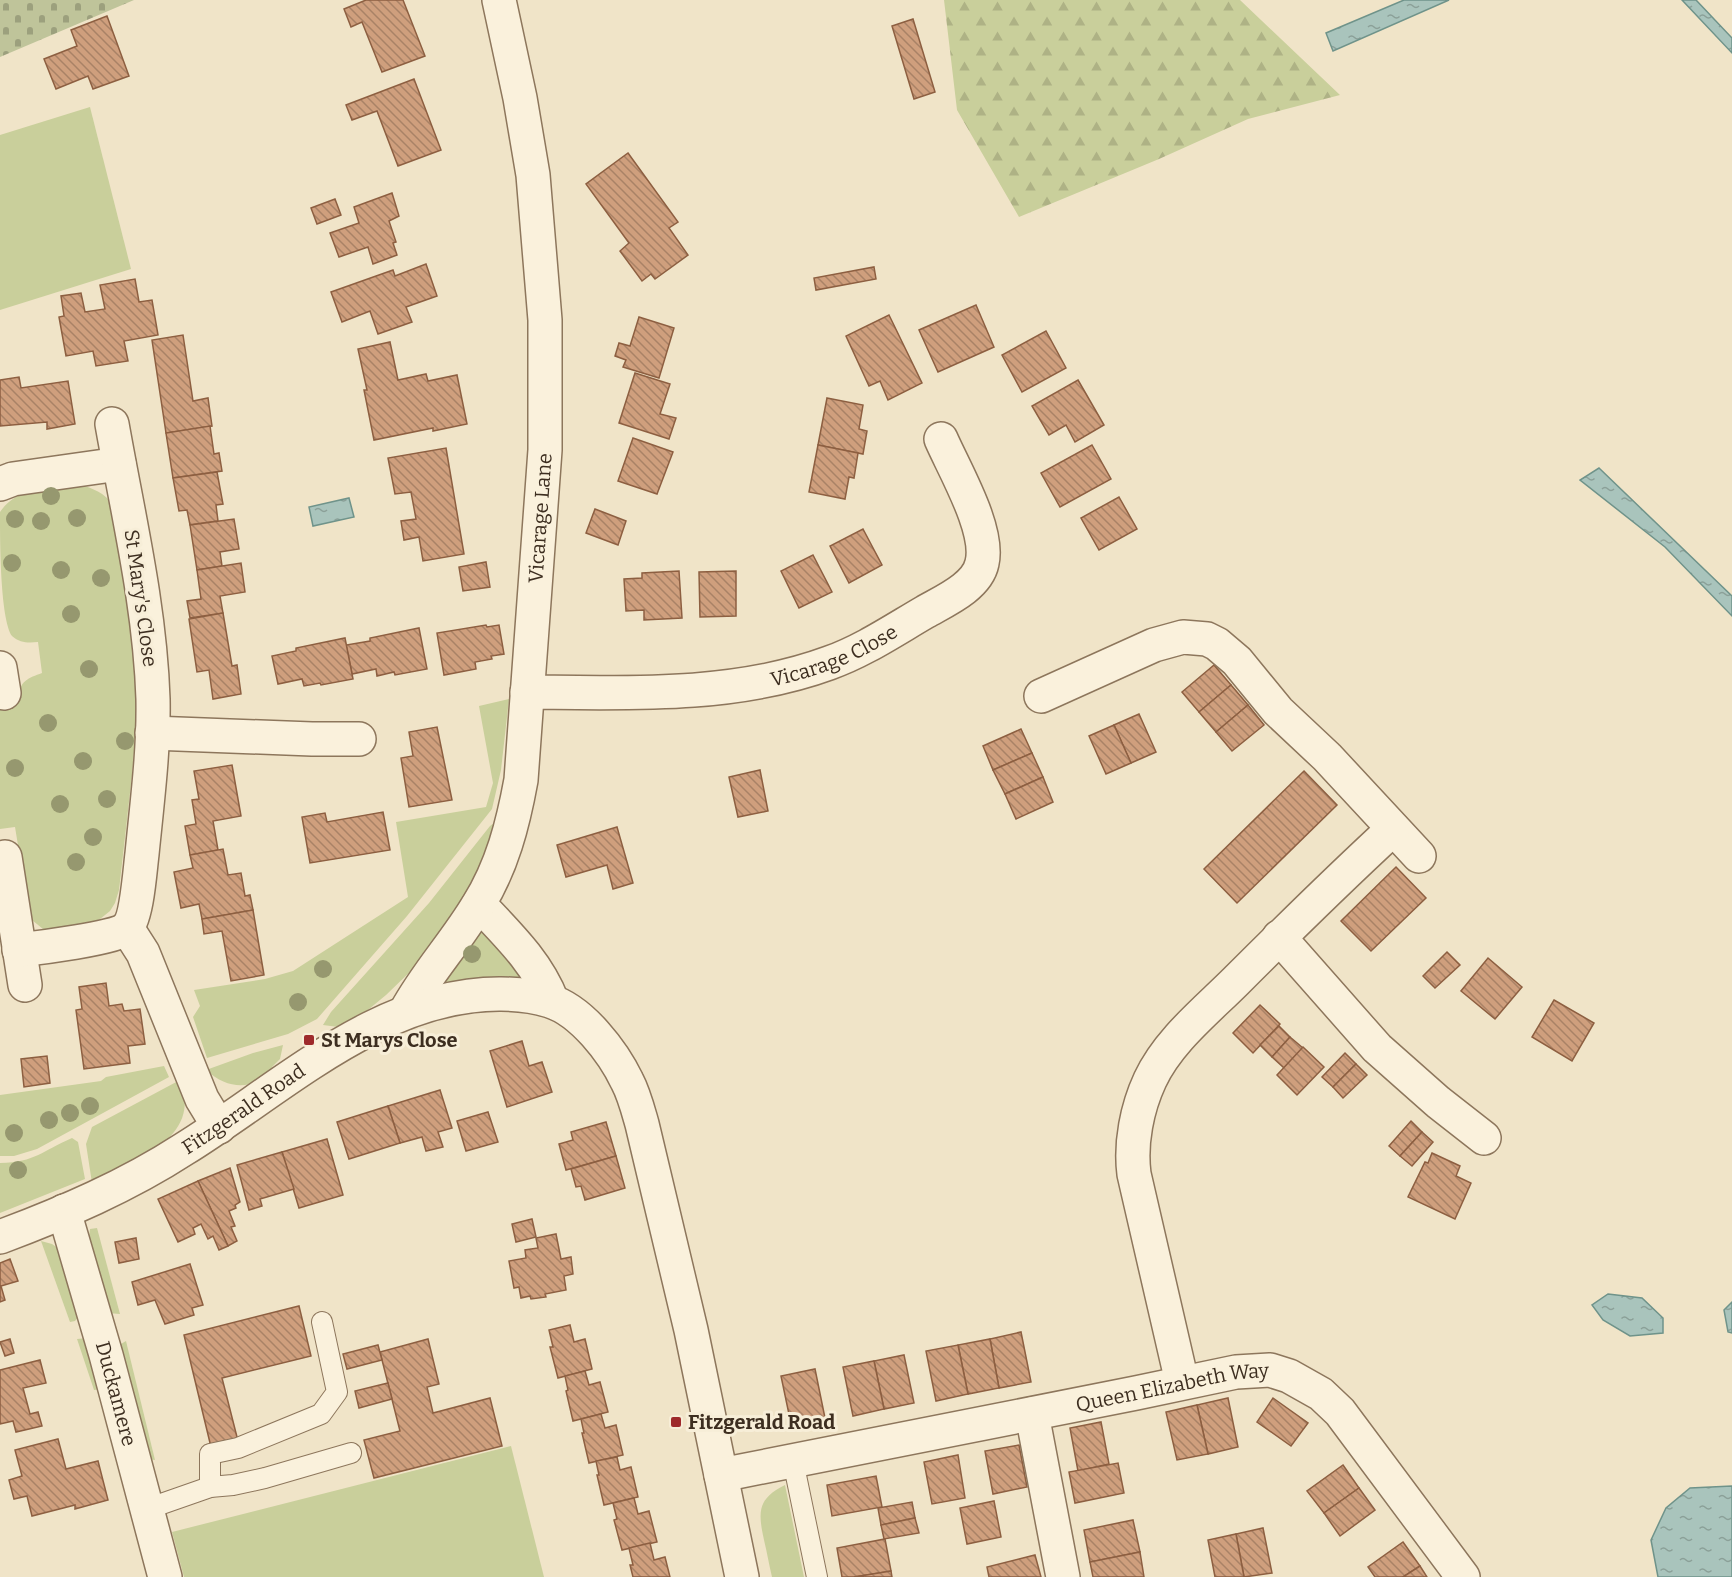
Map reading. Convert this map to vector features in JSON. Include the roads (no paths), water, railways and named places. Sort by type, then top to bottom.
[{"type":"street","name":"Vicarage Lane","points":[[406,1011],[416,992],[479,904],[498,865],[515,812],[520,780],[545,450],[545,320],[533,175],[520,98],[499,0]]},
{"type":"street","name":"St Mary's Close","points":[[112,424],[147,623],[151,664],[152,733],[137,891],[131,921],[127,928]]},
{"type":"street","name":"Vicarage Close","points":[[527,692],[697,690],[751,683],[793,674],[830,663],[861,648],[957,593],[977,574],[982,565],[984,552],[982,535],[941,439]]},
{"type":"street","points":[[0,484],[13,479],[119,464]]},
{"type":"street","points":[[1041,696],[1154,645],[1183,637],[1207,639],[1217,644],[1237,661],[1278,711],[1327,757],[1419,856]]},
{"type":"street","points":[[152,733],[359,739]]},
{"type":"street","points":[[1182,1382],[1132,1163],[1136,1124],[1150,1079],[1193,1023],[1279,937],[1393,829]]},
{"type":"street","points":[[5,857],[25,984]]},
{"type":"street","points":[[479,904],[535,967],[552,1001]]},
{"type":"street","points":[[19,950],[96,938],[115,934],[127,928],[143,953],[202,1099],[219,1127]]},
{"type":"street","points":[[1279,937],[1377,1048],[1438,1102],[1484,1138]]},
{"type":"street","name":"Fitzgerald Road","points":[[0,1236],[64,1211],[149,1170],[219,1127],[356,1036],[406,1011],[444,1001],[486,994],[519,994],[552,1001],[570,1011],[594,1032],[620,1066],[634,1099],[691,1330],[742,1577]]},
{"type":"street","name":"Duckamere","points":[[64,1211],[106,1355],[165,1577]]},
{"type":"street","name":"Queen Elizabeth Way","points":[[721,1475],[1182,1382],[1236,1372],[1270,1370],[1289,1376],[1321,1394],[1356,1431],[1463,1577]]},
{"type":"street","points":[[1032,1414],[1063,1577]]},
{"type":"lane","points":[[210,1486],[210,1454],[238,1448],[321,1414],[337,1392],[322,1322]]},
{"type":"lane","points":[[147,1509],[210,1486],[233,1485],[265,1478],[351,1453]]},
{"type":"lane","points":[[793,1461],[817,1577]]},
{"type":"water","points":[[1404,0],[1449,0],[1333,51],[1326,33]]},
{"type":"water","points":[[1682,0],[1696,0],[1732,38],[1732,53]]},
{"type":"water","points":[[1599,468],[1732,596],[1732,616],[1665,547],[1580,480]]},
{"type":"water","points":[[349,498],[354,517],[313,526],[309,507]]},
{"type":"water","points":[[1608,1294],[1642,1298],[1663,1318],[1663,1333],[1630,1336],[1603,1320],[1592,1305]]},
{"type":"water","points":[[1732,1302],[1732,1333],[1728,1332],[1724,1310]]},
{"type":"water","points":[[1732,1486],[1732,1577],[1658,1577],[1651,1540],[1666,1508],[1690,1488]]},
{"type":"place","name":"St Marys Close","points":[[309,1040]]},
{"type":"place","name":"Fitzgerald Road","points":[[676,1422]]}]
